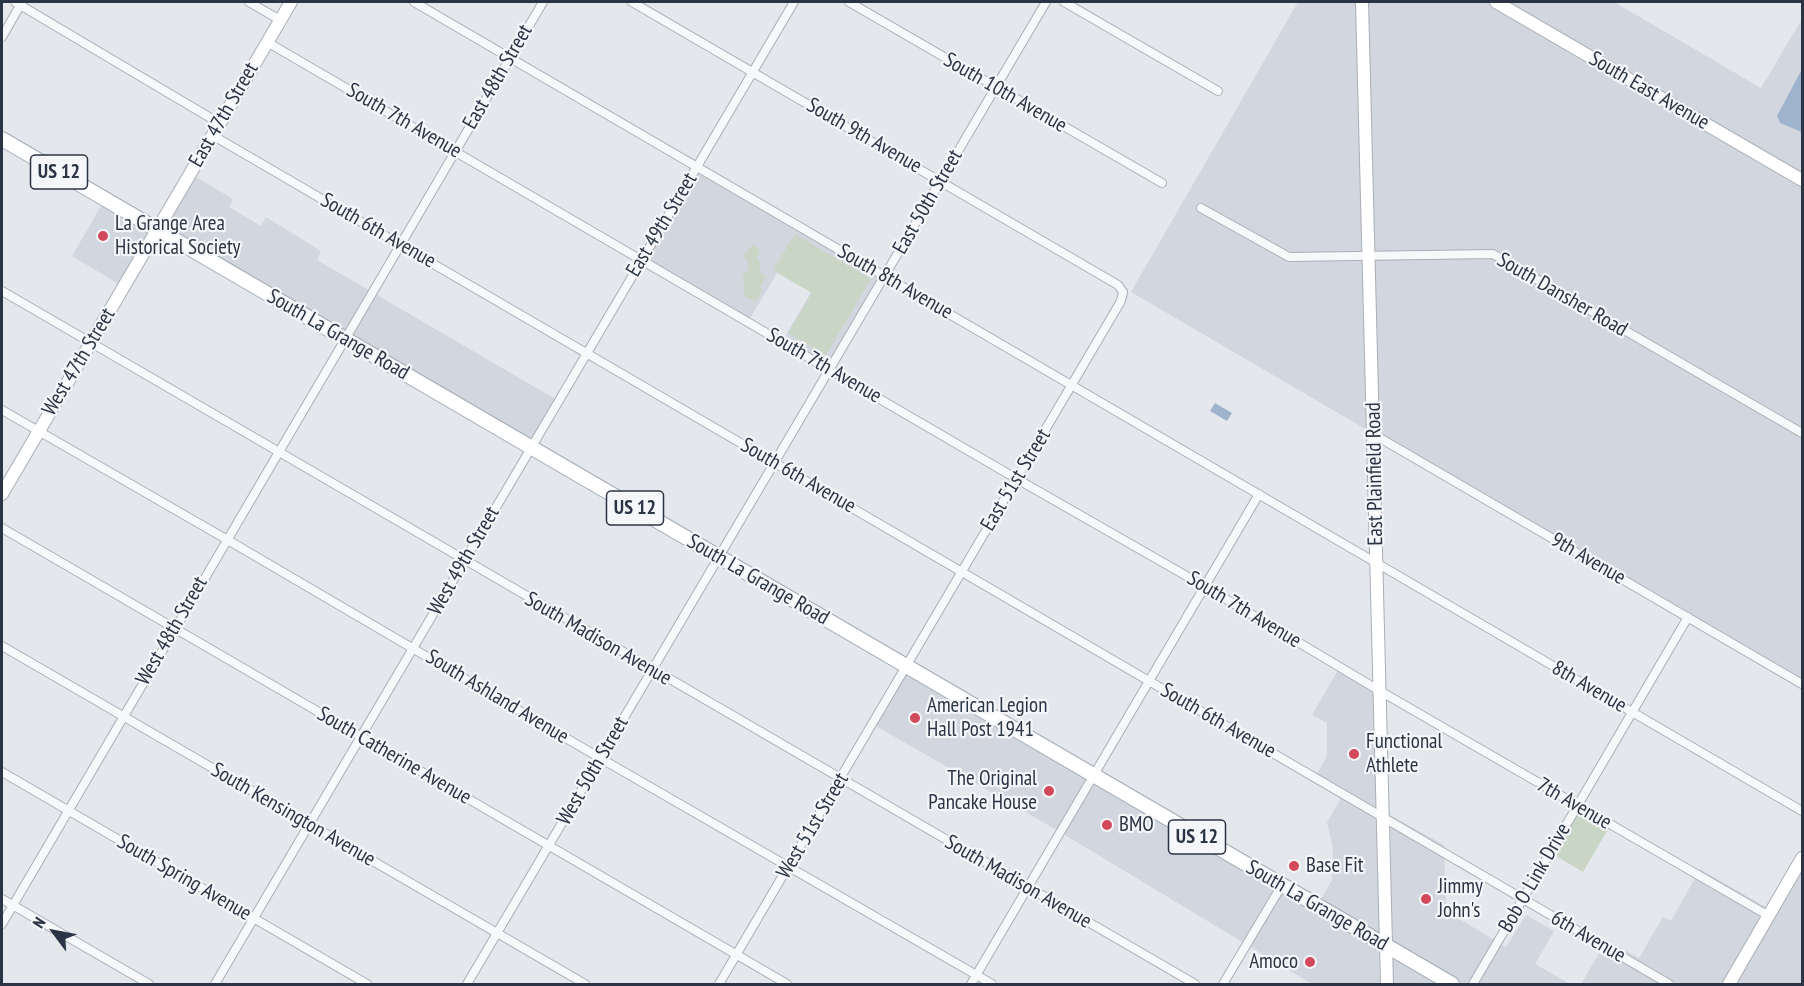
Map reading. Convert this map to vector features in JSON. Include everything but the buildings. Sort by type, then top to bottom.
[{"type":"main road","name":"East 47th Street","points":[[156,229],[291,2]]},
{"type":"main road","name":"East Plainfield Road","points":[[1362,2],[1387,984]]},
{"type":"main road","name":"South East Avenue","points":[[1496,2],[1802,179]]},
{"type":"main road","name":"South La Grange Road","points":[[2,138],[1452,984]]},
{"type":"main road","name":"West 47th Street","points":[[2,494],[156,229]]},
{"type":"main road","points":[[1729,984],[1803,858]]},
{"type":"street","points":[[2,37],[19,2],[219,123]]},
{"type":"street","points":[[249,2],[280,20]]},
{"type":"street","name":"South 8th Avenue","points":[[414,2],[1377,562]]},
{"type":"street","name":"East 48th Street","points":[[344,339],[543,2]]},
{"type":"street","name":"South 9th Avenue","points":[[632,2],[1119,285],[1123,292]]},
{"type":"street","name":"East 49th Street","points":[[530,448],[794,2]]},
{"type":"street","name":"South 10th Avenue","points":[[849,2],[1162,183]]},
{"type":"street","name":"East 50th Street","points":[[720,558],[1046,2]]},
{"type":"street","points":[[1064,2],[1218,91]]},
{"type":"street","name":"South 7th Avenue","points":[[267,42],[1204,586],[1380,691]]},
{"type":"street","name":"South 6th Avenue","points":[[212,135],[1383,818]]},
{"type":"street","name":"South Dansher Road","points":[[1201,208],[1289,257],[1493,254],[1803,433]]},
{"type":"street","name":"South Madison Avenue","points":[[2,291],[1195,984]]},
{"type":"street","name":"East 51st Street","points":[[906,667],[1121,301],[1123,292]]},
{"type":"street","name":"West 48th Street","points":[[2,924],[344,339]]},
{"type":"street","name":"South Ashland Avenue","points":[[2,410],[992,984]]},
{"type":"street","name":"9th Avenue","points":[[1373,434],[1803,684]]},
{"type":"street","name":"West 49th Street","points":[[215,984],[530,448]]},
{"type":"street","points":[[971,984],[1259,494]]},
{"type":"street","name":"South Catherine Avenue","points":[[2,528],[787,984]]},
{"type":"street","name":"West 50th Street","points":[[468,984],[720,558]]},
{"type":"street","name":"8th Avenue","points":[[1377,562],[1803,811]]},
{"type":"street","name":"Bob O Link Drive","points":[[1473,984],[1688,617]]},
{"type":"street","name":"South Kensington Avenue","points":[[2,646],[585,984]]},
{"type":"street","name":"West 51st Street","points":[[719,984],[906,667]]},
{"type":"street","name":"7th Avenue","points":[[1380,691],[1769,916]]},
{"type":"street","name":"South Spring Avenue","points":[[2,772],[367,984]]},
{"type":"street","name":"6th Avenue","points":[[1383,818],[1669,984]]},
{"type":"street","points":[[1223,984],[1282,885]]},
{"type":"street","points":[[2,899],[149,984]]},
{"type":"shaded area","points":[[1298,2],[1614,2],[1761,88],[1802,19],[1802,690],[1390,449],[1367,430],[1131,292]]},
{"type":"shaded area","points":[[697,168],[883,276],[829,368],[783,340],[811,292],[777,273],[749,320],[644,258]]},
{"type":"shaded area","points":[[191,174],[233,199],[229,207],[261,226],[266,217],[321,251],[317,260],[557,400],[530,444],[160,226]]},
{"type":"shaded area","points":[[105,199],[155,227],[122,286],[72,256]]},
{"type":"shaded area","points":[[1338,670],[1376,693],[1384,943],[1318,904],[1332,880],[1333,849],[1327,822],[1341,798],[1312,782],[1327,756],[1327,723],[1312,715]]},
{"type":"shaded area","points":[[908,671],[1379,950],[1380,984],[1312,984],[1060,832],[876,726]]},
{"type":"shaded area","points":[[1390,815],[1444,845],[1446,911],[1506,947],[1526,915],[1554,931],[1535,964],[1570,984],[1464,984],[1392,942]]},
{"type":"shaded area","points":[[1802,863],[1802,984],[1732,984]]},
{"type":"shaded area","points":[[1700,869],[1769,909],[1725,984],[1581,984],[1607,940],[1639,958],[1663,917],[1671,921]]},
{"type":"shaded area","points":[[1389,950],[1447,984],[1391,984]]},
{"type":"green space","points":[[795,234],[871,279],[826,355],[788,333],[812,293],[773,270]]},
{"type":"green space","points":[[754,245],[760,250],[757,258],[761,265],[759,272],[766,277],[760,287],[762,289],[759,298],[754,301],[745,297],[743,276],[749,269],[744,256]]},
{"type":"green space","points":[[1582,815],[1608,829],[1583,872],[1553,854],[1573,820]]},
{"type":"water","points":[[1802,69],[1802,132],[1780,123],[1777,116]]},
{"type":"water","points":[[1215,403],[1232,413],[1227,421],[1210,411]]},
{"type":"place","name":"La Grange Area Historical Society","points":[[103,236]]},
{"type":"place","name":"American Legion Hall Post 1941","points":[[915,718]]},
{"type":"place","name":"Functional Athlete","points":[[1354,754]]},
{"type":"place","name":"The Original Pancake House","points":[[1049,791]]},
{"type":"place","name":"BMO","points":[[1107,825]]},
{"type":"place","name":"Base Fit","points":[[1294,866]]},
{"type":"place","name":"Jimmy John's","points":[[1426,899]]},
{"type":"place","name":"Amoco","points":[[1310,962]]}]
